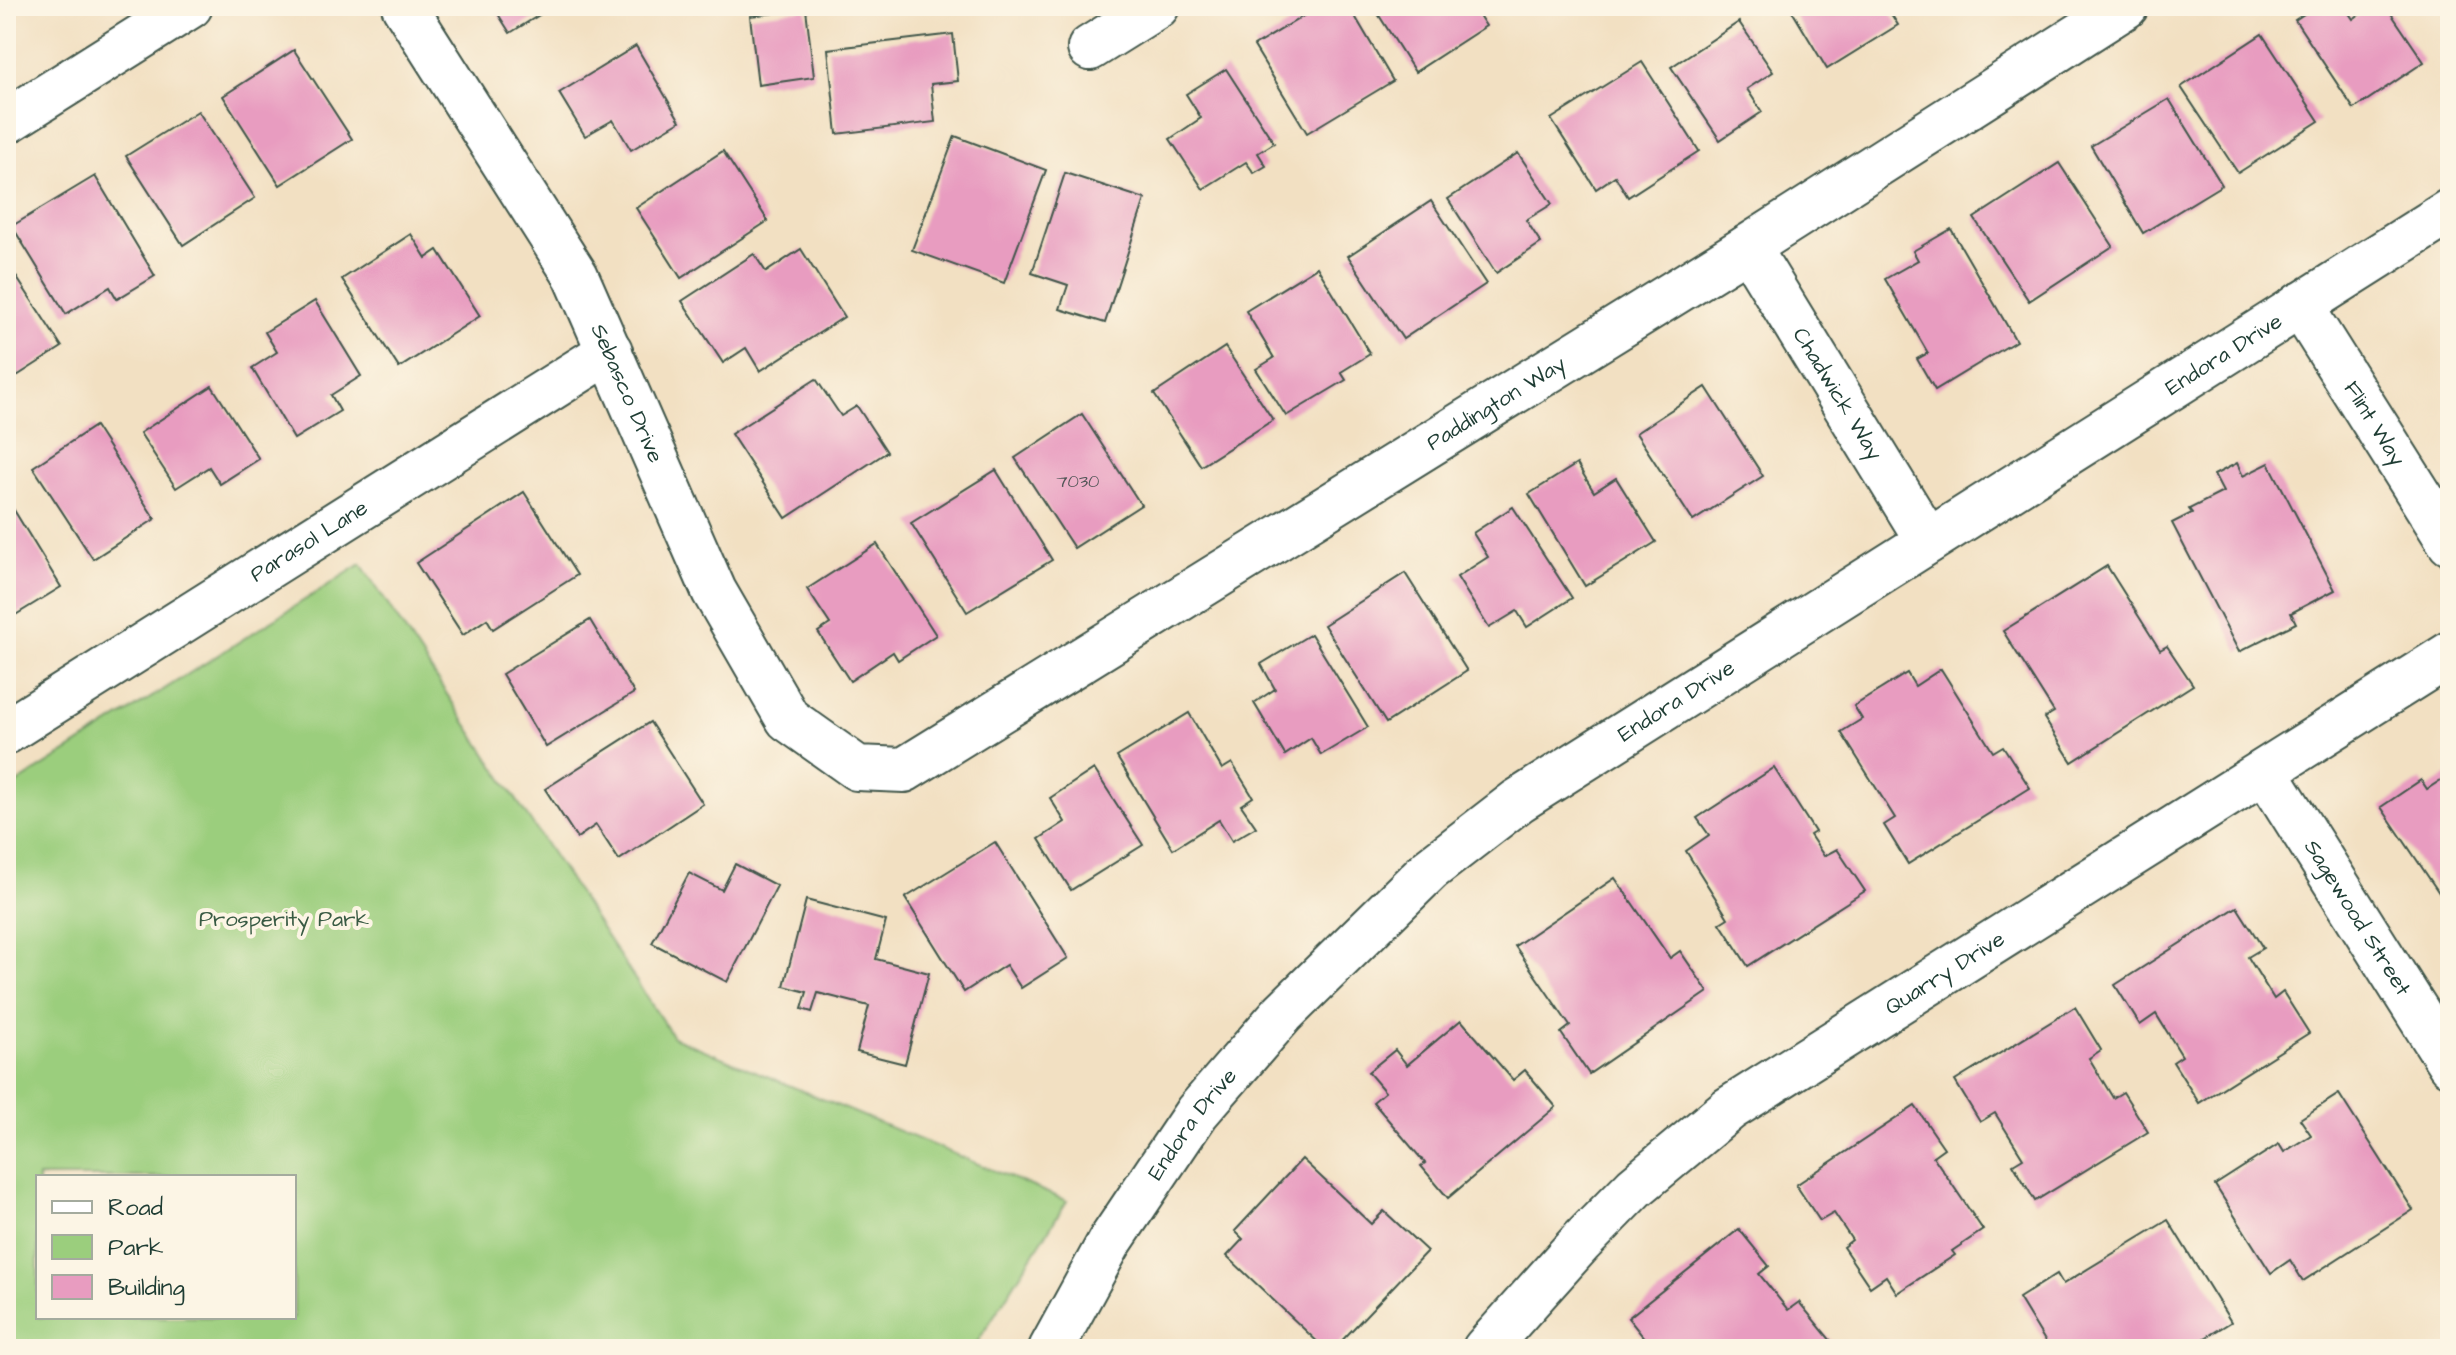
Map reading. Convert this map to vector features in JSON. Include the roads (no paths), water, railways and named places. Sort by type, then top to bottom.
[{"type":"street","points":[[6,122],[190,6]]},
{"type":"street","name":"Sebasco Drive","points":[[404,6],[576,276],[714,591],[788,719],[857,768]]},
{"type":"street","points":[[1090,48],[1157,6]]},
{"type":"street","name":"Paddington Way","points":[[857,768],[904,770],[1748,247],[2126,6]]},
{"type":"street","name":"Endora Drive","points":[[1051,1349],[1109,1243],[1197,1112],[1283,1013],[1430,869],[1518,801],[2450,211]]},
{"type":"street","name":"Chadwick Way","points":[[1748,247],[1928,541]]},
{"type":"street","name":"Flint Way","points":[[2300,305],[2450,543]]},
{"type":"street","name":"Parasol Lane","points":[[6,732],[610,351]]},
{"type":"street","name":"Quarry Drive","points":[[1485,1349],[1635,1187],[1729,1109],[2450,654]]},
{"type":"street","name":"Sagewood Street","points":[[2266,772],[2450,1064]]},
{"type":"park label","name":"Prosperity Park","points":[[284,919]]}]
